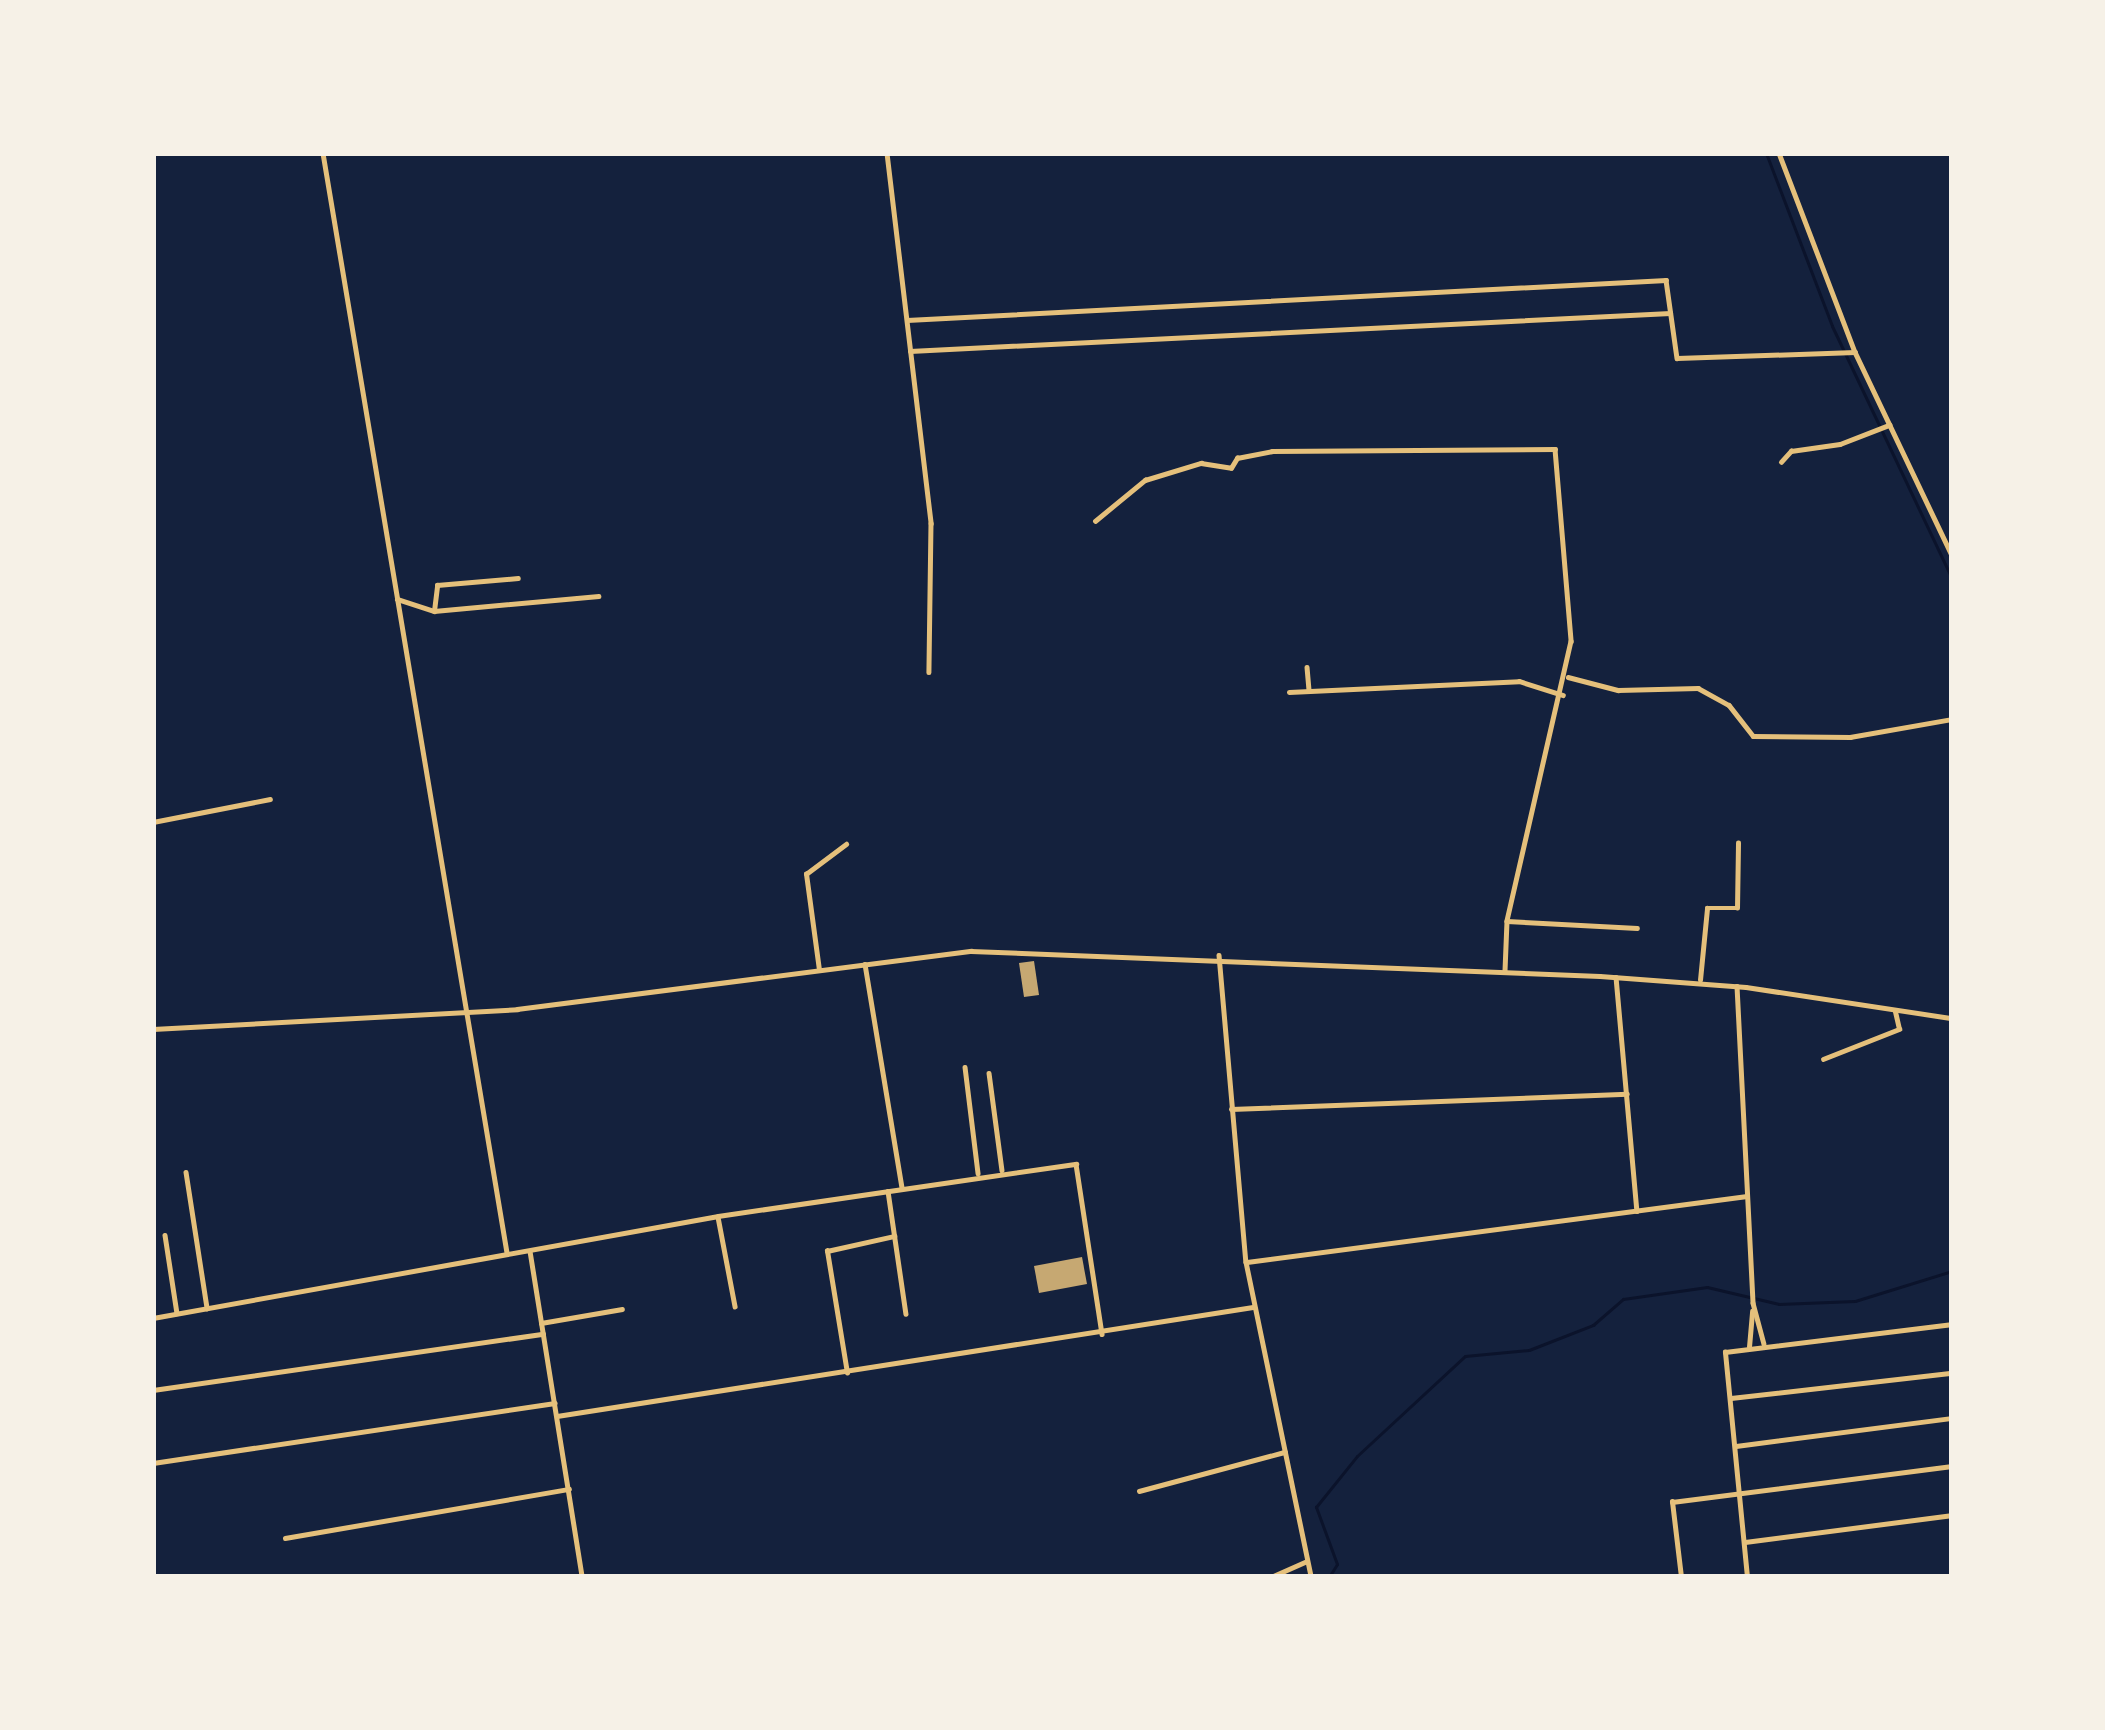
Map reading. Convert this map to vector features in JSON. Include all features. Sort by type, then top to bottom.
[{"type":"street","points":[[322,153],[507,1252]]},
{"type":"street","points":[[886,153],[932,523],[929,672]]},
{"type":"street","points":[[1779,153],[1855,352],[1952,554]]},
{"type":"street","points":[[907,320],[1666,280],[1677,358],[1855,352]]},
{"type":"street","points":[[910,351],[1670,313]]},
{"type":"street","points":[[1781,462],[1791,451],[1840,444],[1888,425]]},
{"type":"street","points":[[1095,521],[1145,480],[1201,463],[1231,468],[1237,458],[1273,451],[1553,447],[1570,579],[1568,677],[1508,922],[1505,971]]},
{"type":"street","points":[[434,610],[437,585],[518,578]]},
{"type":"street","points":[[397,599],[434,610],[598,596]]},
{"type":"street","points":[[1307,668],[1309,690]]},
{"type":"street","points":[[1568,677],[1618,690],[1698,688],[1730,705],[1754,736],[1850,737],[1952,719]]},
{"type":"street","points":[[1289,692],[1519,681],[1563,695]]},
{"type":"street","points":[[153,822],[270,799]]},
{"type":"street","points":[[1700,983],[1707,908],[1737,908],[1738,843]]},
{"type":"street","points":[[819,970],[806,874],[846,844]]},
{"type":"street","points":[[1508,922],[1637,928]]},
{"type":"street","points":[[153,1029],[466,1013],[971,951],[1219,955],[1616,977],[1737,986],[1952,1018]]},
{"type":"street","points":[[1219,955],[1246,1262],[1310,1577]]},
{"type":"street","points":[[865,964],[902,1188]]},
{"type":"street","points":[[1616,977],[1637,1211]]},
{"type":"street","points":[[1737,986],[1753,1303],[1749,1347]]},
{"type":"street","points":[[1823,1059],[1899,1029],[1895,1011]]},
{"type":"street","points":[[964,1066],[978,1174]]},
{"type":"street","points":[[989,1072],[1002,1170]]},
{"type":"street","points":[[1230,1109],[1627,1094]]},
{"type":"street","points":[[153,1318],[718,1216],[1002,1170],[1076,1164],[1102,1334]]},
{"type":"street","points":[[186,1172],[207,1308]]},
{"type":"street","points":[[888,1191],[906,1314]]},
{"type":"street","points":[[1246,1262],[1747,1196]]},
{"type":"street","points":[[718,1216],[735,1306]]},
{"type":"street","points":[[165,1234],[177,1313]]},
{"type":"street","points":[[847,1374],[827,1251],[894,1236]]},
{"type":"street","points":[[530,1249],[583,1577]]},
{"type":"street","points":[[1753,1303],[1764,1344]]},
{"type":"street","points":[[557,1416],[1253,1307]]},
{"type":"street","points":[[541,1323],[622,1309]]},
{"type":"street","points":[[1744,1575],[1745,1542],[1724,1352],[1952,1324]]},
{"type":"street","points":[[153,1390],[543,1334]]},
{"type":"street","points":[[1731,1398],[1952,1372]]},
{"type":"street","points":[[153,1463],[555,1403]]},
{"type":"street","points":[[1736,1446],[1952,1418]]},
{"type":"street","points":[[1138,1491],[1285,1452]]},
{"type":"street","points":[[1681,1577],[1672,1502],[1952,1466]]},
{"type":"street","points":[[285,1538],[570,1489]]},
{"type":"street","points":[[1745,1542],[1952,1515]]},
{"type":"street","points":[[1271,1577],[1306,1562]]},
{"type":"building","points":[[1034,961],[1039,995],[1024,997],[1019,963]]},
{"type":"building","points":[[1082,1257],[1087,1284],[1039,1293],[1034,1266]]},
{"type":"waterway","points":[[1766,153],[1832,326],[1952,579]]},
{"type":"waterway","points":[[1329,1577],[1337,1564],[1316,1507],[1357,1456],[1465,1356],[1529,1350],[1593,1325],[1623,1299],[1707,1287],[1779,1304],[1855,1301],[1952,1271]]}]
